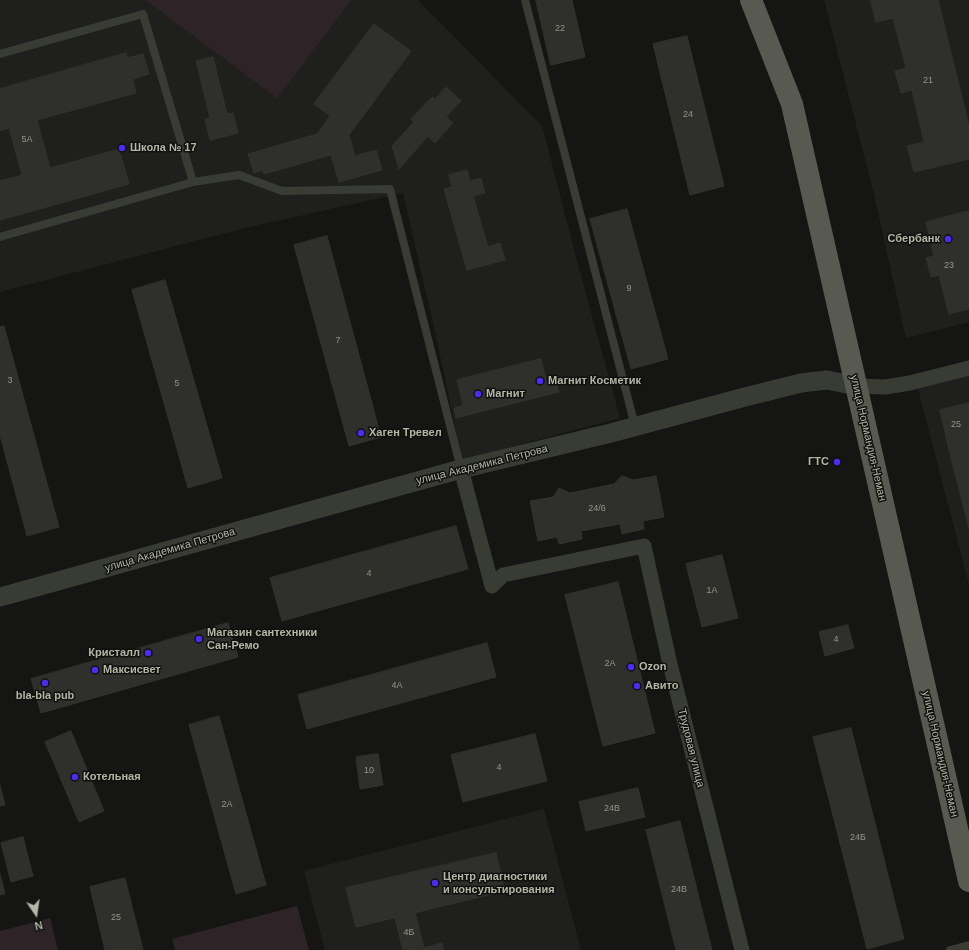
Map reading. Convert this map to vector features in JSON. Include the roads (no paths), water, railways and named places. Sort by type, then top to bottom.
[{"type":"main road","name":"улица Нормандия-Неман","points":[[752,0],[792,104],[967,860],[969,881]]},
{"type":"street","name":"улица Академика Петрова","points":[[0,597],[461,469],[801,383],[827,380],[857,386],[885,387],[910,383],[969,368]]},
{"type":"street","name":"Трудовая улица","points":[[461,469],[492,586],[503,575],[644,546],[669,660],[742,950]]},
{"type":"lane","points":[[525,0],[635,426]]},
{"type":"lane","points":[[0,54],[143,14],[193,182]]},
{"type":"lane","points":[[0,237],[193,182],[239,175],[282,191],[390,189],[461,469]]},
{"type":"lane","points":[[950,950],[969,945]]},
{"type":"place","name":"Школа № 17","points":[[122,148]]},
{"type":"place","name":"Сбербанк","points":[[948,239]]},
{"type":"place","name":"Магнит Косметик","points":[[540,381]]},
{"type":"place","name":"Магнит","points":[[478,394]]},
{"type":"place","name":"Хаген Тревел","points":[[361,433]]},
{"type":"place","name":"ГТС","points":[[837,462]]},
{"type":"place","name":"Магазин сантехники Сан-Ремо","points":[[199,639]]},
{"type":"place","name":"Кристалл","points":[[148,653]]},
{"type":"place","name":"Ozon","points":[[631,667]]},
{"type":"place","name":"Максисвет","points":[[95,670]]},
{"type":"place","name":"bla-bla pub","points":[[45,683]]},
{"type":"place","name":"Авито","points":[[637,686]]},
{"type":"place","name":"Котельная","points":[[75,777]]},
{"type":"place","name":"Центр диагностики и консультирования","points":[[435,883]]}]
